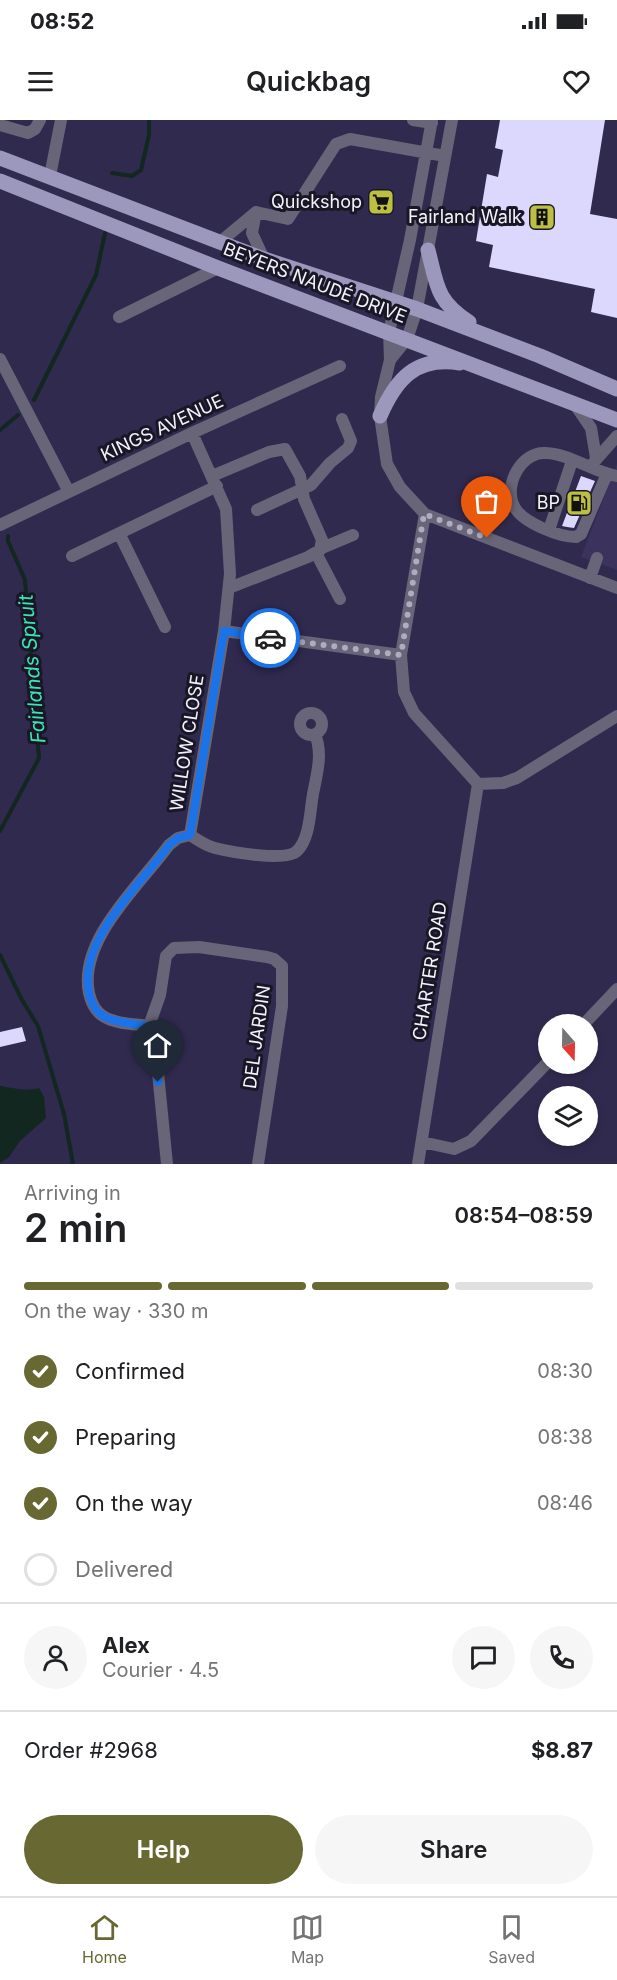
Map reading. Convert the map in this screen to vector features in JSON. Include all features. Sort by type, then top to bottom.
[{"type":"main road","name":"BEYERS NAUDÉ DRIVE","points":[[0,158],[264,259],[417,309],[540,356],[617,389]]},
{"type":"main road","name":"BEYERS NAUDÉ DRIVE","points":[[5,185],[617,420]]},
{"type":"main road","points":[[428,250],[439,291],[452,311],[470,323],[540,356]]},
{"type":"main road","points":[[380,416],[390,393],[412,370],[442,363],[475,366]]},
{"type":"street","points":[[0,124],[25,133],[35,129],[40,120]]},
{"type":"street","points":[[50,176],[61,120]]},
{"type":"street","points":[[413,120],[432,122],[410,240],[389,332],[390,360],[381,397],[380,416],[387,464],[400,487],[424,514],[617,588]]},
{"type":"street","points":[[390,360],[407,339],[417,309],[452,120]]},
{"type":"street","points":[[256,212],[288,219],[336,144],[350,139],[445,156]]},
{"type":"street","points":[[220,242],[256,212]]},
{"type":"street","points":[[256,212],[252,233],[264,259]]},
{"type":"street","points":[[119,317],[218,268]]},
{"type":"street","points":[[1,366],[69,492]]},
{"type":"street","name":"KINGS AVENUE","points":[[0,525],[192,433],[340,366]]},
{"type":"street","points":[[576,406],[591,428],[593,463]]},
{"type":"street","points":[[257,510],[315,482],[330,463],[350,444],[350,437],[342,419]]},
{"type":"street","name":"WILLOW CLOSE","points":[[149,1026],[111,1019],[95,1009],[89,990],[90,960],[109,922],[169,845],[178,838],[190,835],[229,588],[228,522],[215,481],[192,433]]},
{"type":"street","points":[[593,463],[617,436]]},
{"type":"street","points":[[72,556],[120,535],[269,452],[285,449],[300,476],[302,490],[322,540],[319,550],[340,599]]},
{"type":"street","points":[[546,453],[572,461],[593,463],[612,476],[581,534],[570,537],[535,525],[515,509],[510,490],[524,460],[533,455],[546,453]]},
{"type":"street","points":[[549,530],[572,461]]},
{"type":"street","points":[[424,514],[401,655],[404,692],[414,713],[478,784],[503,783],[524,775],[617,716]]},
{"type":"street","points":[[120,535],[165,627]]},
{"type":"street","points":[[229,588],[353,535]]},
{"type":"street","points":[[590,578],[597,558]]},
{"type":"street","points":[[224,631],[401,655]]},
{"type":"street","points":[[190,835],[214,848],[279,857],[294,854],[299,850],[305,836],[320,759],[319,744],[315,734]]},
{"type":"street","name":"CHARTER ROAD","points":[[418,1164],[478,784]]},
{"type":"street","name":"DEL JARDIN","points":[[149,1026],[160,995],[166,956],[174,948],[199,947],[267,957],[274,959],[282,966],[282,1006],[258,1164]]},
{"type":"street","points":[[593,1014],[617,989]]},
{"type":"street","points":[[149,1026],[157,1063],[167,1164]]},
{"type":"street","points":[[422,1142],[454,1149],[471,1141],[538,1072]]},
{"type":"shaded area","points":[[617,464],[617,570],[581,557]]},
{"type":"shaded area","points":[[0,1086],[24,1090],[39,1088],[44,1097],[46,1118],[20,1141],[9,1157],[0,1163]]},
{"type":"building","name":"Fairland Walk","points":[[500,120],[605,120],[590,214],[617,219],[617,318],[591,312],[595,289],[489,267],[493,245],[476,241],[487,174],[498,177],[503,150],[495,148]]},
{"type":"building","points":[[581,476],[595,481],[574,528],[562,526]]},
{"type":"building","points":[[22,1027],[26,1041],[0,1047],[0,1032]]},
{"type":"waterway","name":"Fairlands Spruit","points":[[112,173],[132,176],[141,170],[149,135],[149,120]]},
{"type":"waterway","name":"Fairlands Spruit","points":[[34,400],[96,275],[105,233]]},
{"type":"waterway","name":"Fairlands Spruit","points":[[0,430],[18,415]]},
{"type":"waterway","name":"Fairlands Spruit","points":[[0,831],[39,758],[25,580],[8,541],[8,536]]},
{"type":"waterway","name":"Fairlands Spruit","points":[[0,955],[22,1000],[38,1026],[64,1114],[73,1164]]},
{"type":"way so far","points":[[270,638],[401,655],[424,514],[487,538]]},
{"type":"place","name":"Quickshop","points":[[381,202]]},
{"type":"place","name":"Fairland Walk","points":[[542,217]]},
{"type":"place","name":"BP","points":[[579,503]]},
{"type":"route","points":[[158,1082],[157,1063],[149,1026],[111,1019],[102,1016],[95,1009],[89,990],[90,960],[109,922],[169,845],[178,838],[190,835],[224,631],[270,638]]}]
